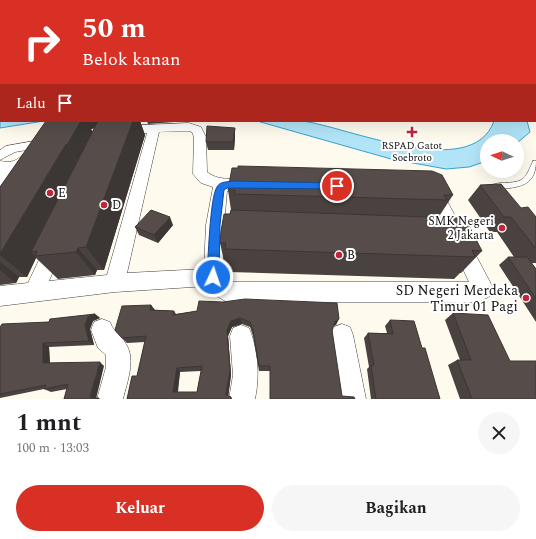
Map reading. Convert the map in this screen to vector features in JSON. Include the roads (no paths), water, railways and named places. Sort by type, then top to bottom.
[{"type":"street","points":[[105,138],[108,131],[189,127],[197,130],[200,137],[200,174],[206,179],[224,185],[265,184]]},
{"type":"street","points":[[115,283],[154,129]]},
{"type":"street","points":[[0,182],[8,156],[60,140],[36,173]]},
{"type":"street","points":[[224,185],[220,188],[223,225],[213,277],[218,286],[227,292],[479,292],[483,289],[457,234],[436,195],[428,189],[416,188]]},
{"type":"street","points":[[433,233],[457,234]]},
{"type":"street","points":[[34,292],[60,236]]},
{"type":"street","points":[[0,296],[115,283],[213,277]]},
{"type":"street","points":[[102,330],[106,340],[113,345],[118,352],[118,367],[110,399]]},
{"type":"street","points":[[342,335],[353,399]]},
{"type":"street","points":[[241,336],[246,368],[245,390],[242,399]]},
{"type":"lane","points":[[491,187],[522,183],[528,178],[536,163]]},
{"type":"water","points":[[0,122],[38,122],[0,128]]},
{"type":"water","points":[[261,122],[307,122],[376,140],[435,150],[461,148],[480,139],[480,163],[469,167],[446,169],[391,159]]},
{"type":"water","points":[[493,122],[527,122],[530,132],[524,137],[524,134],[485,134]]},
{"type":"place","name":"RSPAD Gatot Soebroto","points":[[412,132]]},
{"type":"place","name":"E","points":[[50,193]]},
{"type":"place","name":"D","points":[[104,205]]},
{"type":"place","name":"SMK Negeri 2 Jakarta","points":[[502,228]]},
{"type":"place","name":"B","points":[[339,255]]},
{"type":"place","name":"SD Negeri Merdeka Timur 01 Pagi","points":[[526,298]]}]
